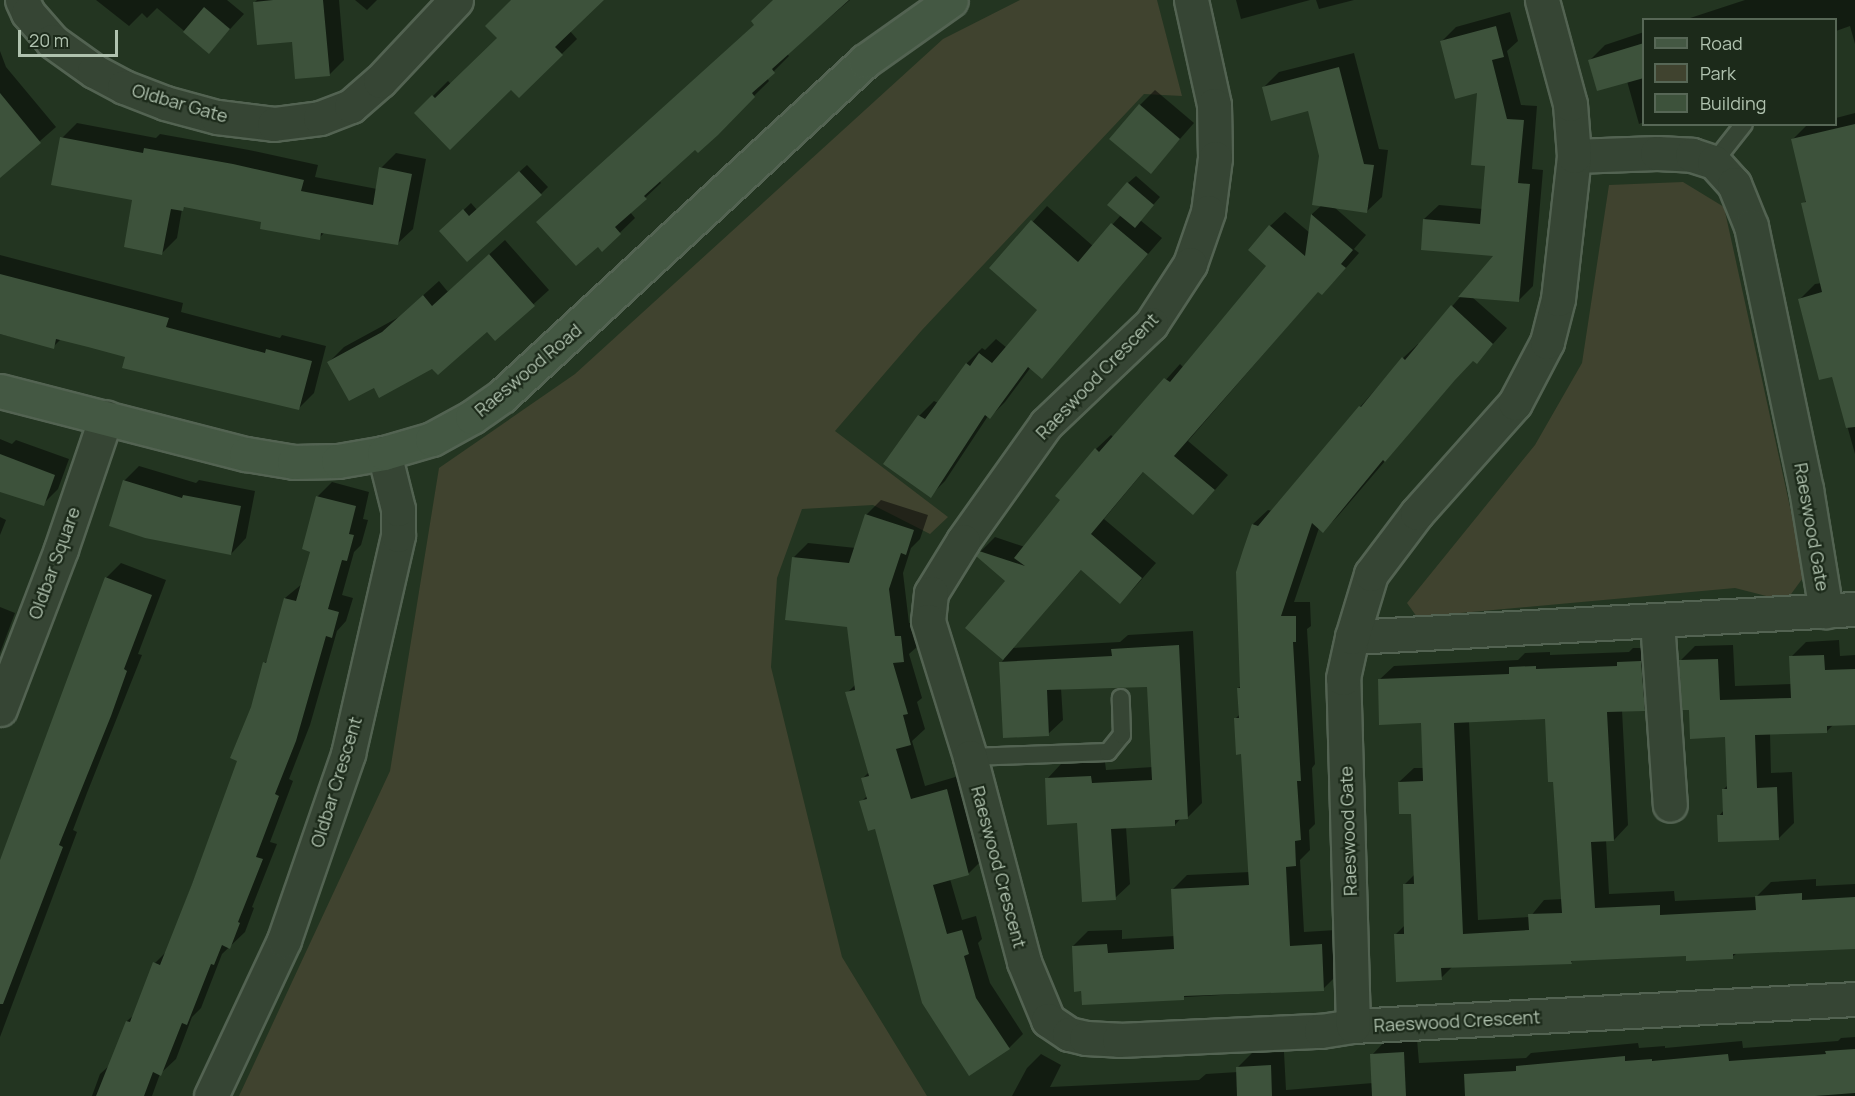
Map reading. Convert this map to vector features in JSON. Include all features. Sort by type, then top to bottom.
[{"type":"street","name":"Oldbar Gate","points":[[30,4],[52,41],[94,71],[124,87],[165,103],[218,117],[274,124],[320,118],[351,106],[380,81],[456,0]]},
{"type":"street","name":"Raeswood Crescent","points":[[1191,0],[1214,105],[1215,158],[1208,212],[1190,264],[1151,324],[1046,424],[963,541],[931,593],[928,621],[970,757],[1024,962],[1048,1020],[1070,1034],[1086,1038],[1119,1040],[1321,1031],[1353,1026],[1855,999]]},
{"type":"street","name":"Raeswood Gate","points":[[1353,1026],[1343,678],[1352,637],[1371,574],[1417,513],[1515,403],[1543,350],[1558,299],[1574,156],[1570,104],[1542,0]]},
{"type":"street","name":"Raeswood Road","points":[[0,391],[246,454],[294,462],[338,461],[384,453],[432,439],[472,417],[502,396],[865,62],[936,4]]},
{"type":"street","points":[[1574,156],[1657,153],[1692,155],[1714,162]]},
{"type":"street","name":"Raeswood Gate","points":[[1352,637],[1840,610],[1806,489],[1751,226],[1734,184],[1714,162]]},
{"type":"street","name":"Oldbar Square","points":[[0,709],[61,549],[106,417]]},
{"type":"street","name":"Oldbar Crescent","points":[[211,1096],[284,940],[348,754],[398,535],[398,508],[384,453]]},
{"type":"street","points":[[1657,621],[1670,805]]},
{"type":"lane","points":[[1714,162],[1742,126]]},
{"type":"lane","points":[[970,757],[1108,752],[1122,735],[1121,698]]},
{"type":"green space","points":[[1020,0],[1157,0],[1182,96],[1144,94],[922,330],[835,431],[948,517],[930,534],[873,505],[802,509],[777,578],[771,667],[842,957],[927,1096],[239,1096],[390,771],[439,468],[575,374],[943,39]]},
{"type":"green space","points":[[1683,182],[1724,207],[1805,575],[1786,601],[1735,588],[1417,617],[1407,603],[1535,445],[1582,363],[1609,185]]},
{"type":"building","points":[[323,0],[330,76],[295,79],[292,42],[257,45],[253,2]]},
{"type":"building","points":[[511,0],[604,0],[555,47],[563,55],[519,98],[511,90],[450,150],[414,113],[432,95],[435,98],[497,38],[485,26]]},
{"type":"building","points":[[773,0],[849,0],[772,69],[775,73],[752,93],[755,97],[718,135],[698,153],[695,150],[644,196],[647,199],[615,227],[621,234],[602,252],[598,247],[576,266],[536,222],[754,25],[751,21]]},
{"type":"building","points":[[204,7],[230,29],[209,54],[183,32]]},
{"type":"building","points":[[1496,26],[1504,57],[1492,60],[1507,119],[1524,120],[1518,183],[1530,184],[1519,302],[1458,297],[1493,256],[1421,250],[1423,219],[1480,224],[1485,166],[1471,165],[1477,93],[1455,99],[1440,41]]},
{"type":"building","points":[[1642,44],[1642,79],[1597,91],[1588,60]]},
{"type":"building","points":[[1339,67],[1364,164],[1374,165],[1367,213],[1312,205],[1319,156],[1308,111],[1271,121],[1262,87]]},
{"type":"building","points":[[0,93],[41,143],[0,178]]},
{"type":"building","points":[[1139,104],[1180,139],[1151,174],[1109,139]]},
{"type":"building","points":[[1855,124],[1855,427],[1846,428],[1832,377],[1819,380],[1798,299],[1822,292],[1801,203],[1806,202],[1791,139]]},
{"type":"building","points":[[60,137],[143,153],[144,148],[233,164],[304,180],[301,191],[373,205],[379,167],[412,174],[398,245],[321,233],[320,240],[260,229],[261,222],[184,207],[183,211],[171,209],[162,255],[124,247],[132,200],[51,185]]},
{"type":"building","points":[[519,171],[542,195],[467,262],[439,231],[463,209],[469,216]]},
{"type":"building","points":[[1127,182],[1154,205],[1135,228],[1107,205]]},
{"type":"building","points":[[1311,214],[1353,250],[1341,264],[1346,268],[1322,295],[1318,292],[1174,456],[1215,490],[1193,515],[1143,472],[1091,534],[1142,578],[1120,604],[1081,570],[1003,660],[965,628],[1005,581],[976,556],[979,551],[1025,566],[1014,558],[1060,500],[1055,496],[1095,448],[1099,452],[1164,378],[1170,382],[1266,266],[1248,250],[1269,225],[1305,256]]},
{"type":"building","points":[[1031,220],[1078,262],[1111,223],[1148,254],[1042,379],[1028,367],[990,419],[985,415],[931,498],[883,464],[918,415],[925,419],[966,363],[970,366],[979,353],[992,363],[1037,310],[989,268]]},
{"type":"building","points":[[489,254],[535,306],[495,341],[487,332],[438,375],[432,369],[379,398],[374,388],[349,401],[327,362],[382,332],[423,295],[432,306]]},
{"type":"building","points":[[0,274],[169,318],[166,327],[265,353],[266,349],[312,361],[299,410],[122,368],[125,357],[88,347],[56,339],[54,349],[0,334]]},
{"type":"building","points":[[1451,305],[1493,344],[1477,364],[1473,361],[1455,380],[1385,462],[1383,460],[1323,533],[1312,523],[1281,616],[1296,616],[1296,642],[1293,642],[1301,781],[1297,781],[1301,840],[1295,841],[1296,866],[1286,867],[1290,946],[1322,944],[1324,991],[1184,996],[1184,1000],[1082,1005],[1081,991],[1074,992],[1072,946],[1107,944],[1108,953],[1174,949],[1171,889],[1249,885],[1241,754],[1236,755],[1234,718],[1239,718],[1237,688],[1240,688],[1236,572],[1252,524],[1258,526],[1359,406],[1361,407],[1402,357],[1405,360]]},
{"type":"building","points":[[0,454],[55,475],[44,506],[0,492]]},
{"type":"building","points":[[123,480],[182,498],[183,495],[241,506],[231,555],[145,538],[109,526]]},
{"type":"building","points":[[316,496],[356,506],[349,534],[354,535],[347,561],[342,560],[328,609],[339,612],[332,638],[326,636],[296,741],[275,794],[279,796],[256,857],[263,859],[238,922],[240,923],[230,949],[222,945],[214,965],[211,964],[187,1025],[182,1023],[161,1076],[153,1072],[144,1096],[96,1096],[126,1021],[130,1022],[153,962],[160,965],[192,884],[237,761],[230,758],[251,707],[263,662],[266,663],[284,598],[296,601],[310,552],[302,549]]},
{"type":"building","points":[[865,514],[914,530],[906,555],[901,553],[889,589],[895,636],[901,636],[904,662],[893,663],[908,714],[903,715],[911,745],[896,749],[911,799],[947,789],[969,875],[933,885],[947,934],[962,930],[969,954],[964,956],[976,998],[1010,1049],[969,1076],[922,1003],[875,829],[868,831],[859,801],[867,799],[861,778],[869,776],[845,692],[855,690],[847,627],[785,620],[792,557],[849,563]]},
{"type":"building","points":[[105,577],[152,595],[124,669],[127,671],[111,716],[59,845],[63,847],[3,1004],[0,1004],[0,860]]},
{"type":"building","points":[[1179,645],[1188,819],[1175,820],[1175,826],[1111,829],[1116,900],[1082,902],[1077,823],[1047,825],[1045,778],[1091,776],[1092,783],[1152,780],[1147,687],[1047,690],[1049,736],[1003,738],[999,662],[1112,656],[1111,649]]},
{"type":"building","points":[[1824,655],[1825,670],[1855,669],[1855,725],[1827,726],[1827,733],[1755,735],[1757,788],[1777,787],[1779,840],[1718,842],[1717,815],[1723,815],[1722,789],[1727,789],[1725,737],[1690,739],[1689,710],[1682,710],[1679,660],[1718,659],[1720,700],[1791,698],[1789,656]]},
{"type":"building","points":[[1641,661],[1645,711],[1607,712],[1614,841],[1591,842],[1595,908],[1660,905],[1660,915],[1756,910],[1755,896],[1802,893],[1802,900],[1855,897],[1855,949],[1733,954],[1733,959],[1686,961],[1686,956],[1571,961],[1572,964],[1441,968],[1442,980],[1396,982],[1394,934],[1404,934],[1403,884],[1414,884],[1411,814],[1399,814],[1398,782],[1423,781],[1421,723],[1379,725],[1378,679],[1509,674],[1509,667],[1536,666],[1536,669],[1617,666],[1617,662]],"holes":[[[1545,719],[1548,782],[1553,782],[1562,913],[1528,914],[1529,930],[1463,934],[1454,723]]]},
{"type":"building","points":[[1855,1049],[1855,1093],[1815,1096],[1465,1096],[1464,1074],[1516,1071],[1516,1066],[1625,1056],[1625,1061],[1652,1059],[1652,1061],[1728,1054],[1729,1061],[1826,1054],[1825,1051]]},
{"type":"building","points":[[1404,1052],[1406,1096],[1372,1096],[1370,1054]]},
{"type":"building","points":[[1271,1065],[1272,1096],[1237,1096],[1236,1067]]}]
